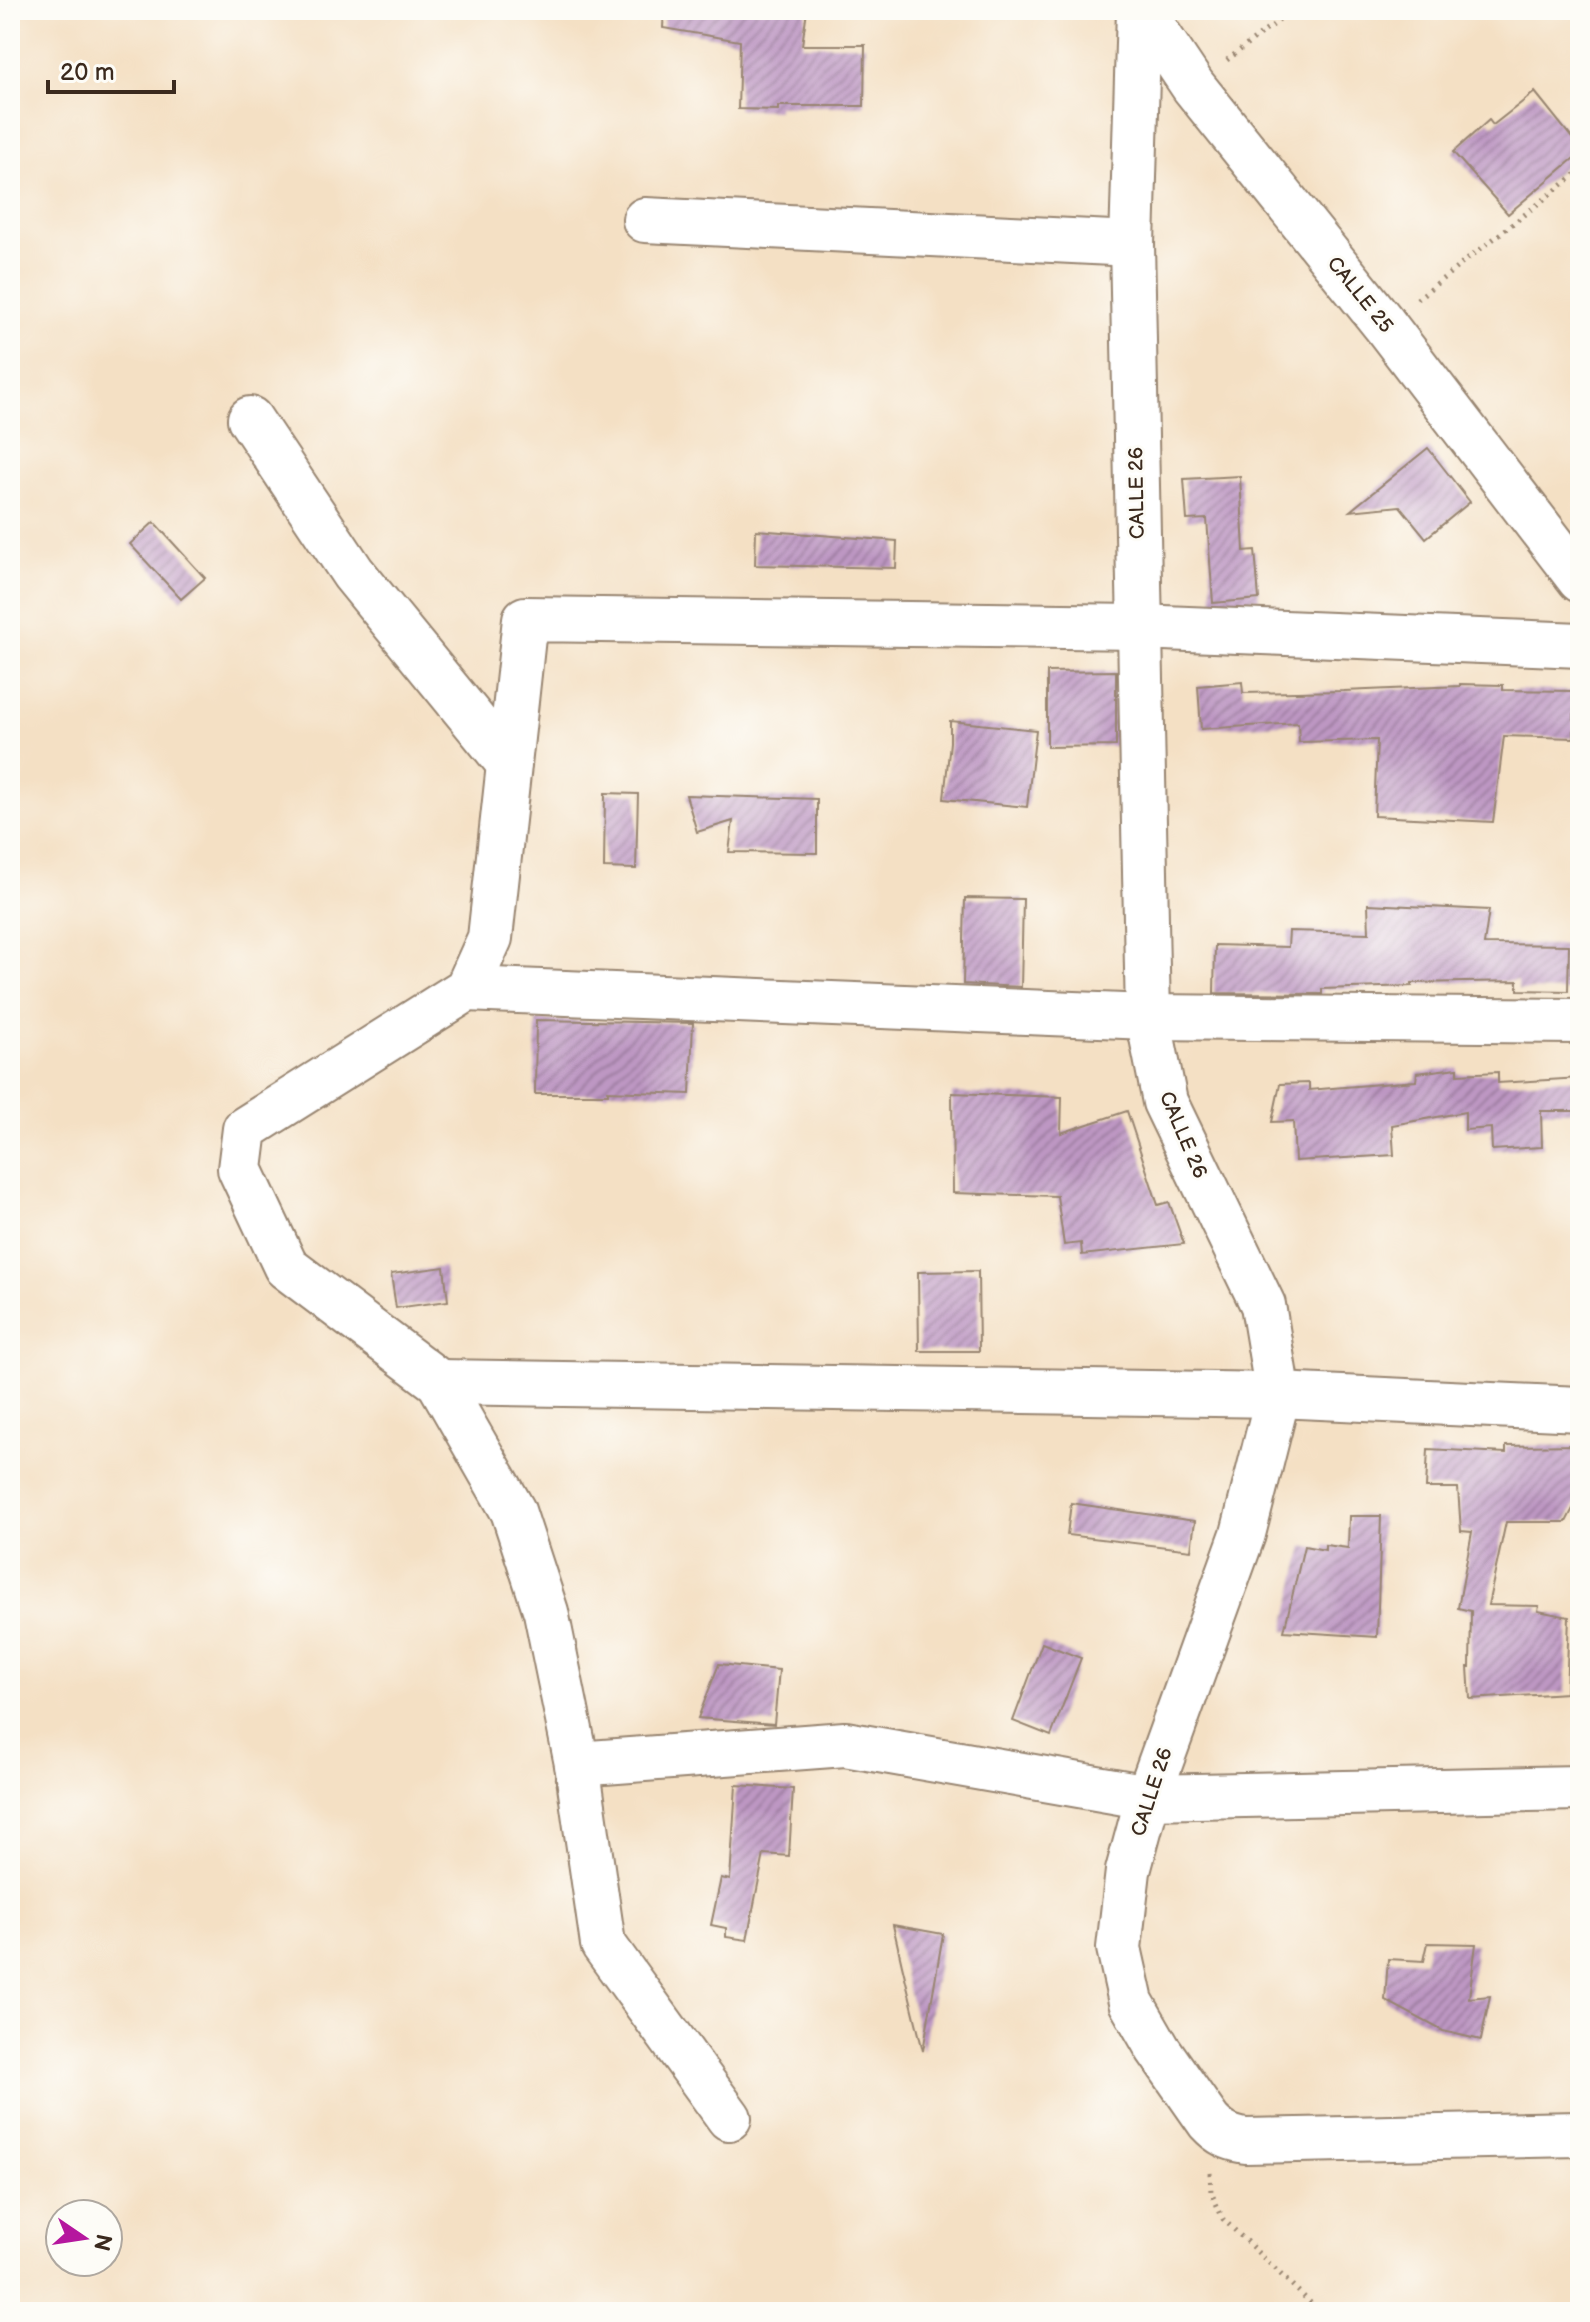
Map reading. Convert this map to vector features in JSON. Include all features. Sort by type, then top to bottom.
[{"type":"street","name":"CALLE 25","points":[[1140,10],[1193,86],[1384,324],[1580,580]]},
{"type":"street","name":"CALLE 26","points":[[1140,10],[1132,244],[1148,1017],[1165,1102],[1263,1305],[1278,1395],[1243,1534],[1148,1797],[1128,1871],[1119,1948],[1131,2002],[1158,2049],[1209,2122],[1218,2132],[1231,2139]]},
{"type":"street","points":[[645,220],[1132,244]]},
{"type":"street","points":[[250,419],[353,573],[509,764]]},
{"type":"street","points":[[729,2118],[603,1944],[577,1764],[546,1612],[513,1511],[439,1382],[286,1267],[240,1169],[245,1129],[467,989],[490,938],[525,619],[1139,627],[1580,645]]},
{"type":"street","points":[[467,989],[1148,1017],[1580,1021]]},
{"type":"street","points":[[439,1382],[1278,1395],[1580,1409]]},
{"type":"street","points":[[577,1764],[845,1744],[1148,1797],[1580,1788]]},
{"type":"street","points":[[1231,2139],[1580,2134]]},
{"type":"path","points":[[1193,86],[1293,10]]},
{"type":"path","points":[[1384,324],[1580,171]]},
{"type":"path","points":[[1231,2139],[1209,2162],[1211,2192],[1223,2219],[1320,2312]]},
{"type":"building","points":[[664,10],[807,10],[802,45],[865,45],[864,106],[738,109],[740,41],[663,28]]},
{"type":"building","points":[[1535,92],[1580,148],[1580,153],[1508,214],[1453,152],[1489,120],[1493,125]]},
{"type":"building","points":[[1428,448],[1470,502],[1426,538],[1400,506],[1350,511]]},
{"type":"building","points":[[1240,476],[1244,551],[1255,550],[1259,599],[1213,603],[1207,519],[1187,520],[1184,479]]},
{"type":"building","points":[[154,522],[205,578],[181,599],[130,544]]},
{"type":"building","points":[[756,530],[897,541],[896,568],[755,565]]},
{"type":"building","points":[[1116,671],[1116,746],[1047,747],[1047,672]]},
{"type":"building","points":[[1242,682],[1243,693],[1460,684],[1503,685],[1503,690],[1574,691],[1574,738],[1504,736],[1493,822],[1374,816],[1377,740],[1299,742],[1298,723],[1201,729],[1198,686]]},
{"type":"building","points":[[950,721],[1036,730],[1027,807],[944,799]]},
{"type":"building","points":[[605,793],[638,794],[636,869],[604,868]]},
{"type":"building","points":[[686,795],[817,799],[817,853],[729,852],[733,821],[697,832]]},
{"type":"building","points":[[965,898],[1023,899],[1021,987],[963,984]]},
{"type":"building","points":[[1368,904],[1489,910],[1484,944],[1569,945],[1568,991],[1518,990],[1518,981],[1412,983],[1412,986],[1322,989],[1322,994],[1214,993],[1215,945],[1288,947],[1289,931],[1369,933]]},
{"type":"building","points":[[536,1020],[693,1023],[690,1094],[608,1091],[608,1094],[535,1094]]},
{"type":"building","points":[[1458,1068],[1458,1074],[1498,1072],[1498,1083],[1580,1078],[1580,1111],[1541,1111],[1542,1147],[1492,1150],[1491,1128],[1465,1130],[1465,1112],[1392,1125],[1394,1155],[1295,1161],[1293,1121],[1272,1122],[1280,1084],[1309,1083],[1309,1090],[1416,1081],[1417,1073]]},
{"type":"building","points":[[952,1093],[1062,1097],[1061,1133],[1127,1111],[1158,1205],[1169,1202],[1184,1244],[1082,1255],[1081,1243],[1064,1245],[1057,1196],[953,1193]]},
{"type":"building","points":[[444,1267],[448,1301],[396,1308],[391,1274]]},
{"type":"building","points":[[978,1271],[979,1351],[919,1351],[918,1272]]},
{"type":"building","points":[[1579,1445],[1579,1497],[1566,1522],[1506,1522],[1488,1605],[1539,1606],[1538,1611],[1569,1617],[1566,1693],[1470,1699],[1471,1611],[1458,1608],[1472,1532],[1461,1531],[1458,1488],[1426,1488],[1428,1449],[1506,1453],[1506,1446]]},
{"type":"building","points":[[1071,1503],[1195,1521],[1191,1550],[1067,1535]]},
{"type":"building","points":[[1349,1516],[1381,1516],[1377,1637],[1284,1631],[1304,1546],[1325,1550],[1325,1545],[1348,1548]]},
{"type":"building","points":[[1042,1643],[1081,1658],[1051,1736],[1013,1721]]},
{"type":"building","points":[[719,1664],[779,1670],[774,1724],[698,1718]]},
{"type":"building","points":[[736,1785],[793,1789],[789,1856],[764,1854],[747,1940],[726,1937],[726,1928],[711,1925],[721,1878],[730,1880]]},
{"type":"building","points":[[893,1925],[943,1934],[923,2051],[902,1965]]},
{"type":"building","points":[[1428,1943],[1476,1944],[1469,1998],[1490,1996],[1481,2040],[1443,2031],[1385,2000],[1388,1959],[1424,1961]]}]
